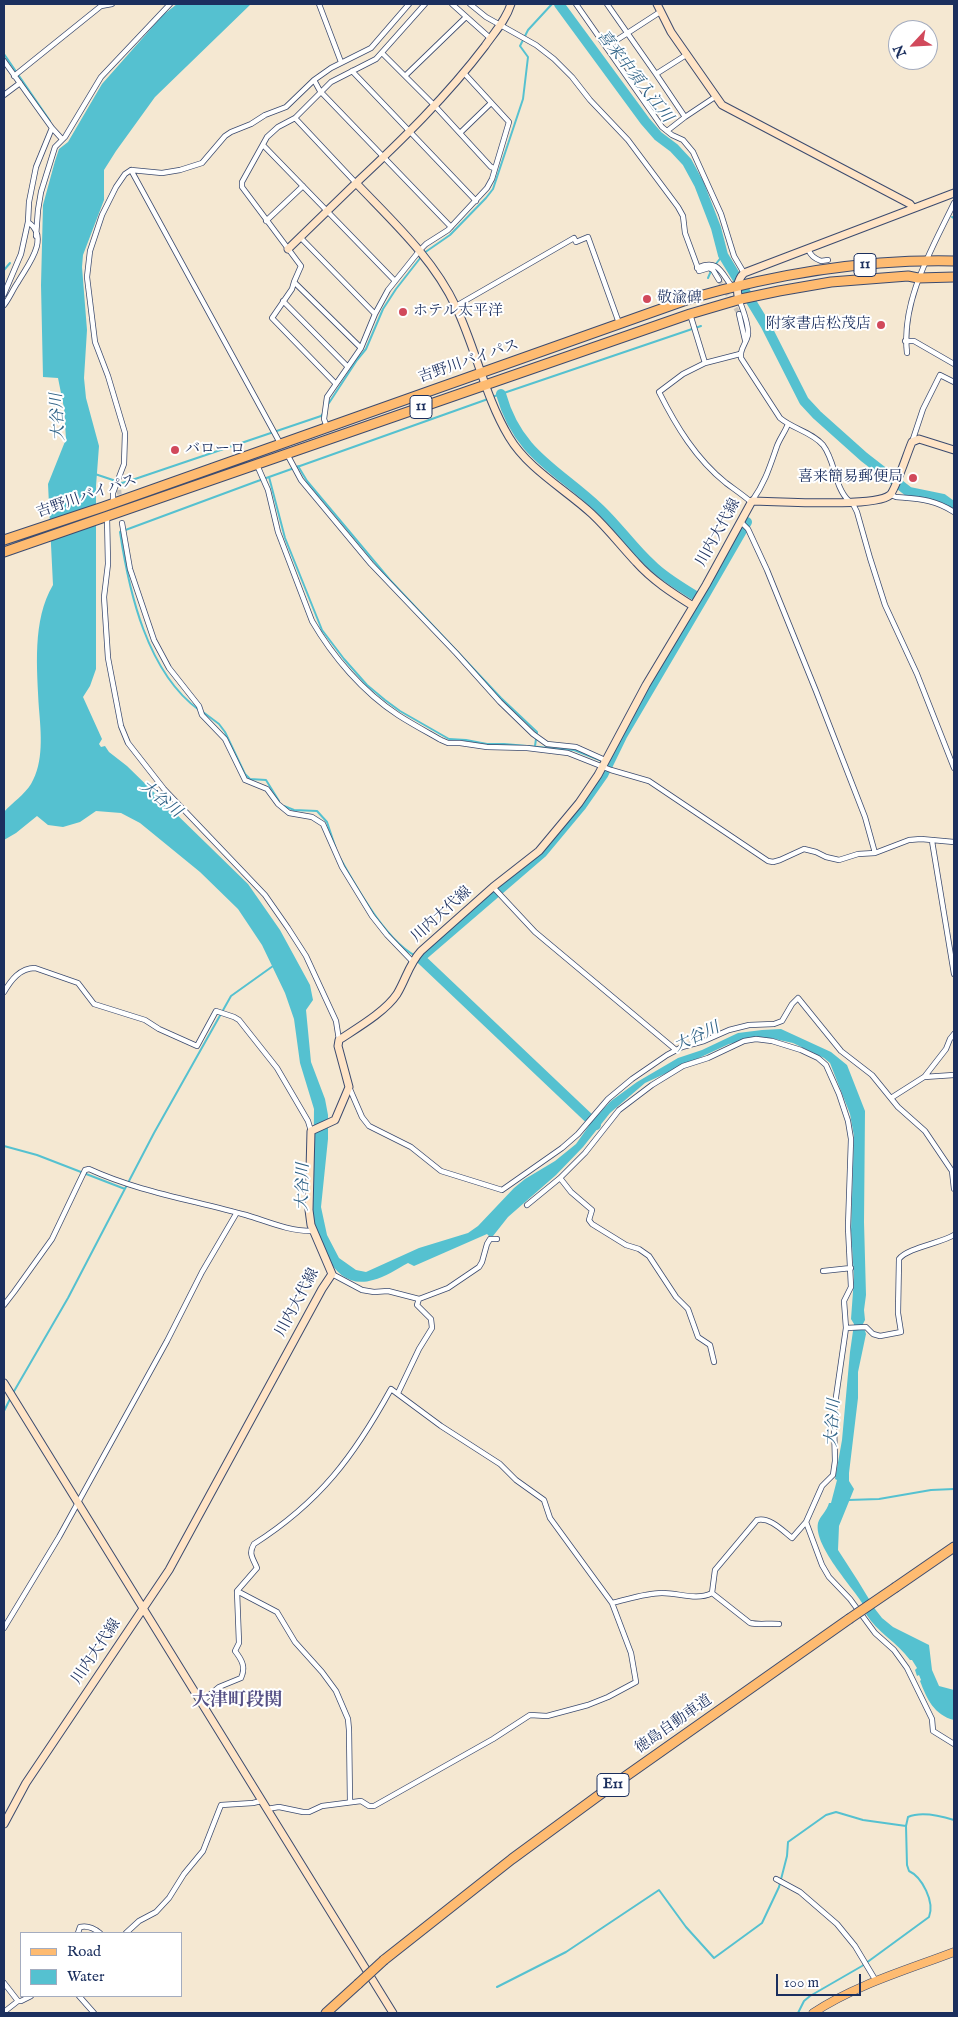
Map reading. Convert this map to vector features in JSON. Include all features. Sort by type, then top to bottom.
[{"type":"highway","name":"吉野川バイパス","points":[[4,552],[259,468],[692,318],[737,292],[776,278],[829,269],[927,260],[954,261]]},
{"type":"highway","name":"吉野川バイパス","points":[[4,540],[112,504],[326,423],[482,372],[692,298],[737,292],[779,291],[831,282],[908,276],[918,278],[954,277]]},
{"type":"highway","name":"徳島自動車道","points":[[326,2013],[384,1960],[512,1859],[595,1798],[954,1547]]},
{"type":"main road","points":[[288,249],[384,158],[435,106],[464,73],[500,25],[511,4]]},
{"type":"main road","points":[[657,4],[686,55],[722,105],[859,176],[910,204],[913,208]]},
{"type":"main road","points":[[356,183],[423,253],[456,306],[487,388],[510,439],[524,456],[591,514],[636,563],[658,582],[693,606]]},
{"type":"main road","points":[[737,292],[742,274],[954,194]]},
{"type":"main road","points":[[891,494],[912,442],[918,439],[954,450]]},
{"type":"main road","name":"川内大代線","points":[[339,1040],[358,1028],[393,999],[412,961],[493,887],[538,851],[579,803],[604,764],[646,685],[742,522],[751,501],[864,502],[886,498],[891,494]]},
{"type":"main road","points":[[312,1130],[335,1120],[349,1087],[338,1046],[339,1040]]},
{"type":"main road","name":"川内大代線","points":[[4,1824],[26,1783],[169,1570],[322,1289],[333,1275],[312,1231],[309,1210],[312,1130]]},
{"type":"main road","points":[[4,1383],[393,2013]]},
{"type":"main road","points":[[813,2013],[826,2004],[954,1952]]},
{"type":"street","points":[[14,76],[101,6],[112,4]]},
{"type":"street","points":[[4,305],[36,251],[38,210],[50,157],[55,147],[65,137],[102,77],[170,4]]},
{"type":"street","points":[[319,4],[341,62]]},
{"type":"street","points":[[112,504],[113,493],[124,464],[125,433],[123,421],[93,331],[87,269],[90,251],[105,209],[120,180],[132,170],[162,173],[202,163],[225,136],[252,124],[265,115],[286,107],[314,80],[341,62],[371,48],[409,4]]},
{"type":"street","points":[[336,384],[272,318],[292,289],[301,266],[242,187],[242,182],[267,137],[278,127],[295,118],[331,82],[376,59],[425,4]]},
{"type":"street","points":[[452,4],[490,38]]},
{"type":"street","points":[[470,4],[486,17],[554,59],[572,77],[590,100],[628,140],[655,178],[662,184],[683,216],[685,233],[699,271],[713,267]]},
{"type":"street","points":[[576,4],[662,127],[683,140],[693,152],[721,214],[734,256],[742,274]]},
{"type":"street","points":[[607,4],[685,117]]},
{"type":"street","points":[[606,47],[660,12]]},
{"type":"street","points":[[406,76],[466,17]]},
{"type":"street","points":[[382,53],[494,168]]},
{"type":"street","points":[[656,74],[686,55]]},
{"type":"street","points":[[4,61],[62,140]]},
{"type":"street","points":[[352,71],[476,201]]},
{"type":"street","points":[[326,423],[326,401],[329,393],[361,348],[375,314],[395,281],[476,201],[492,179],[509,122],[464,73]]},
{"type":"street","points":[[314,80],[320,91],[451,227]]},
{"type":"street","points":[[4,95],[20,83]]},
{"type":"street","points":[[667,131],[715,97]]},
{"type":"street","points":[[460,133],[491,103]]},
{"type":"street","points":[[295,118],[356,183]]},
{"type":"street","points":[[4,294],[21,254],[36,167],[52,128]]},
{"type":"street","points":[[263,145],[395,281]]},
{"type":"street","points":[[132,170],[278,440]]},
{"type":"street","points":[[266,221],[303,186]]},
{"type":"street","points":[[907,353],[905,332],[918,278],[954,203]]},
{"type":"street","points":[[28,222],[31,224],[36,236]]},
{"type":"street","points":[[300,237],[375,314]]},
{"type":"street","points":[[456,306],[574,238],[576,242],[588,237],[619,325]]},
{"type":"street","points":[[808,248],[810,255],[821,262],[828,260]]},
{"type":"street","points":[[713,267],[719,280]]},
{"type":"street","points":[[713,267],[737,292],[748,330],[740,354],[746,367],[753,374],[780,418],[816,439],[823,446],[843,495],[851,501],[857,512],[885,605],[917,674],[954,768]]},
{"type":"street","points":[[294,282],[361,348]]},
{"type":"street","points":[[283,301],[347,366]]},
{"type":"street","points":[[739,314],[745,342]]},
{"type":"street","points":[[692,318],[705,363]]},
{"type":"street","points":[[905,341],[914,341],[954,364]]},
{"type":"street","points":[[740,354],[705,363],[683,374],[659,392],[680,432],[726,483],[751,501],[761,488],[769,472],[778,444],[788,424]]},
{"type":"street","points":[[912,442],[923,409],[940,375],[954,382]]},
{"type":"street","points":[[119,490],[120,479],[128,459],[125,455]]},
{"type":"street","points":[[288,458],[301,480],[371,564],[500,702],[541,741],[547,744],[576,748],[611,770],[655,784],[768,861],[774,862],[804,849],[833,860],[909,840],[921,839],[954,842]]},
{"type":"street","points":[[259,468],[278,532],[312,621],[342,663],[380,702],[448,743],[527,748],[568,753],[604,764]]},
{"type":"street","points":[[891,494],[896,497],[932,500],[954,512]]},
{"type":"street","points":[[105,518],[108,564],[104,597],[108,658],[122,726],[128,743],[164,789],[241,868],[274,908],[306,956],[336,1021],[339,1040]]},
{"type":"street","points":[[742,522],[748,529],[767,570],[816,691],[874,848]]},
{"type":"street","points":[[122,523],[127,555],[138,594],[154,640],[168,668],[199,706],[202,715],[224,739],[244,780],[267,789],[278,804],[289,813],[312,816],[323,824],[342,867],[372,916],[412,961]]},
{"type":"street","points":[[932,841],[954,974]]},
{"type":"street","points":[[493,887],[535,932],[676,1050]]},
{"type":"street","points":[[4,992],[14,977],[30,968],[35,968],[78,983],[94,1004],[145,1020],[158,1029],[197,1046],[216,1011],[234,1016],[272,1061],[312,1130]]},
{"type":"street","points":[[349,1087],[362,1117],[369,1126],[411,1147],[441,1171],[499,1190],[505,1190],[562,1148],[622,1086],[676,1050],[729,1030],[749,1025],[774,1024],[782,1021],[798,998],[841,1051],[872,1075],[898,1107],[924,1131],[942,1154],[952,1171],[954,1190]]},
{"type":"street","points":[[891,1098],[924,1078],[946,1049],[954,1034]]},
{"type":"street","points":[[527,1205],[560,1178],[585,1153],[619,1110],[652,1085],[683,1066],[708,1058],[744,1041],[756,1039],[772,1041],[818,1058],[830,1072],[848,1121],[851,1139],[848,1227],[851,1287],[844,1301],[849,1328],[835,1406],[836,1461],[832,1475],[822,1486],[806,1522],[792,1538],[769,1521],[757,1520],[715,1570],[712,1593]]},
{"type":"street","points":[[924,1078],[954,1075]]},
{"type":"street","points":[[4,1305],[52,1239],[85,1170],[89,1169],[123,1184],[274,1226],[312,1231]]},
{"type":"street","points":[[560,1178],[571,1192],[592,1210],[589,1220],[592,1224],[626,1245],[639,1250],[654,1262],[676,1297],[688,1310],[698,1337],[710,1345],[714,1362]]},
{"type":"street","points":[[4,1628],[49,1555],[171,1334],[202,1272],[236,1214]]},
{"type":"street","points":[[849,1328],[866,1327],[873,1334],[880,1336],[901,1332],[898,1313],[899,1259],[902,1254],[954,1235]]},
{"type":"street","points":[[333,1275],[362,1290],[374,1292],[388,1291],[419,1298],[448,1288],[466,1277],[479,1267],[490,1239],[497,1239]]},
{"type":"street","points":[[823,1271],[851,1268]]},
{"type":"street","points":[[398,1393],[419,1349],[432,1328],[431,1319],[417,1305],[419,1298]]},
{"type":"street","points":[[201,1702],[218,1687],[241,1678],[244,1672],[244,1665],[235,1651],[239,1643],[237,1591],[257,1568],[250,1550],[254,1544],[294,1515],[325,1486],[361,1442],[391,1389],[441,1426],[500,1464],[516,1480],[544,1500],[550,1518],[612,1603],[631,1653],[636,1682],[588,1705],[547,1716],[530,1715],[493,1739],[374,1806],[369,1806],[361,1801],[322,1806],[309,1812],[279,1807],[267,1810]]},
{"type":"street","points":[[806,1522],[822,1565],[829,1577],[850,1600],[875,1633],[894,1650],[908,1668],[932,1720],[933,1731],[954,1744]]},
{"type":"street","points":[[237,1591],[277,1612],[295,1642],[336,1691],[348,1719],[350,1802]]},
{"type":"street","points":[[612,1603],[652,1593],[703,1597],[712,1593]]},
{"type":"street","points":[[712,1593],[750,1622],[757,1624],[779,1624]]},
{"type":"street","points":[[127,1932],[139,1921],[156,1912],[169,1898],[184,1874],[203,1850],[220,1806],[261,1801]]},
{"type":"street","points":[[777,1880],[800,1892],[837,1924],[848,1936],[877,1982]]},
{"type":"street","points":[[78,1932],[80,1927],[84,1926],[98,1932]]},
{"type":"street","points":[[4,1983],[18,2001]]},
{"type":"street","points":[[4,2012],[18,2001],[28,1997]]},
{"type":"street","points":[[80,1997],[94,2013]]},
{"type":"water","name":"大谷川","points":[[177,4],[251,4],[155,97],[116,151],[104,170],[104,200],[83,255],[82,267],[87,330],[84,378],[86,398],[99,446],[96,486],[96,669],[90,686],[83,697],[102,739],[99,744],[101,747],[105,746],[109,752],[127,766],[248,884],[280,930],[310,985],[313,1000],[306,1010],[311,1062],[325,1099],[328,1115],[328,1139],[321,1207],[327,1235],[339,1258],[356,1270],[366,1272],[419,1248],[468,1233],[478,1226],[514,1188],[555,1161],[576,1144],[593,1120],[611,1101],[637,1082],[678,1058],[702,1050],[738,1033],[781,1029],[831,1052],[847,1065],[865,1111],[864,1222],[866,1295],[865,1320],[863,1324],[866,1334],[858,1372],[858,1398],[849,1473],[849,1481],[854,1489],[839,1526],[838,1550],[882,1618],[893,1627],[929,1645],[932,1670],[939,1686],[954,1690],[954,1720],[941,1714],[932,1705],[919,1675],[917,1676],[915,1670],[917,1668],[912,1660],[871,1621],[866,1614],[868,1612],[829,1556],[818,1533],[818,1523],[829,1503],[831,1503],[837,1480],[835,1479],[842,1440],[854,1324],[851,1319],[854,1278],[851,1230],[854,1136],[850,1114],[830,1063],[824,1058],[793,1043],[770,1038],[751,1039],[729,1044],[645,1083],[610,1113],[583,1147],[556,1175],[508,1217],[493,1236],[490,1237],[487,1234],[414,1266],[408,1263],[386,1275],[373,1280],[359,1282],[348,1279],[338,1272],[330,1262],[315,1226],[313,1214],[314,1109],[300,1063],[294,1019],[285,993],[262,945],[238,909],[200,872],[140,823],[121,813],[96,811],[80,822],[63,827],[48,825],[37,816],[4,840],[4,812],[31,784],[40,757],[41,737],[37,645],[46,599],[53,585],[48,484],[66,439],[64,408],[58,378],[43,377],[41,285],[43,205],[59,149],[68,142],[102,84],[163,15]]},
{"type":"waterway","points":[[424,253],[450,235],[493,189],[523,99],[528,57],[520,46],[528,30],[552,4]]},
{"type":"waterway","name":"喜来中須入江川","points":[[559,4],[645,121],[658,136],[674,148],[687,162],[699,184],[716,228],[723,255],[766,326],[804,401],[864,457],[909,492],[943,499],[954,507]]},
{"type":"waterway","points":[[4,54],[50,121]]},
{"type":"waterway","points":[[715,265],[723,255]]},
{"type":"waterway","points":[[327,406],[366,349],[383,309],[421,257]]},
{"type":"waterway","points":[[4,270],[10,263]]},
{"type":"waterway","points":[[708,278],[711,271]]},
{"type":"waterway","points":[[492,397],[701,326]]},
{"type":"waterway","points":[[501,394],[508,415],[529,447],[600,509],[657,570],[702,600],[622,736],[603,775],[582,805],[542,853],[420,958],[596,1125]]},
{"type":"waterway","points":[[199,710],[181,694],[166,675],[143,629],[129,580],[120,532],[488,399]]},
{"type":"waterway","points":[[95,474],[122,483],[321,416],[324,412]]},
{"type":"waterway","points":[[298,466],[307,481],[390,580],[501,698],[537,732],[535,746]]},
{"type":"waterway","points":[[269,477],[285,538],[322,630],[367,685],[400,711],[449,739],[487,744],[574,750],[602,761]]},
{"type":"waterway","points":[[702,600],[747,522]]},
{"type":"waterway","points":[[203,712],[219,724],[225,732],[245,774],[250,779],[266,780],[279,801]]},
{"type":"waterway","points":[[284,806],[294,810],[317,811],[327,822],[336,849]]},
{"type":"waterway","points":[[340,858],[364,899],[385,929],[408,951],[420,958]]},
{"type":"waterway","points":[[13,1393],[68,1298],[154,1133],[231,996],[273,966]]},
{"type":"waterway","points":[[4,1146],[37,1155],[125,1189]]},
{"type":"waterway","points":[[4,1411],[11,1397]]},
{"type":"waterway","points":[[848,1500],[879,1499],[931,1490],[954,1489]]},
{"type":"waterway","points":[[497,1987],[566,1952],[659,1890],[686,1927],[714,1958],[762,1923],[779,1887],[787,1856],[788,1842],[826,1815],[836,1812],[863,1820],[906,1826]]},
{"type":"waterway","points":[[798,2013],[804,2001],[810,1996],[862,1966],[929,1917],[929,1897],[923,1884],[909,1871],[907,1865],[906,1826],[908,1817],[925,1814],[954,1820]]},
{"type":"tunnel","points":[[719,280],[739,314]]},
{"type":"tunnel","points":[[119,490],[120,502]]},
{"type":"place","name":"敬渝碑","points":[[647,299]]},
{"type":"place","name":"ホテル太平洋","points":[[403,312]]},
{"type":"place","name":"附家書店松茂店","points":[[881,325]]},
{"type":"place","name":"バローロ","points":[[175,450]]},
{"type":"place","name":"喜来簡易郵便局","points":[[913,478]]},
{"type":"district","name":"大津町段関","points":[[237,1701]]}]
